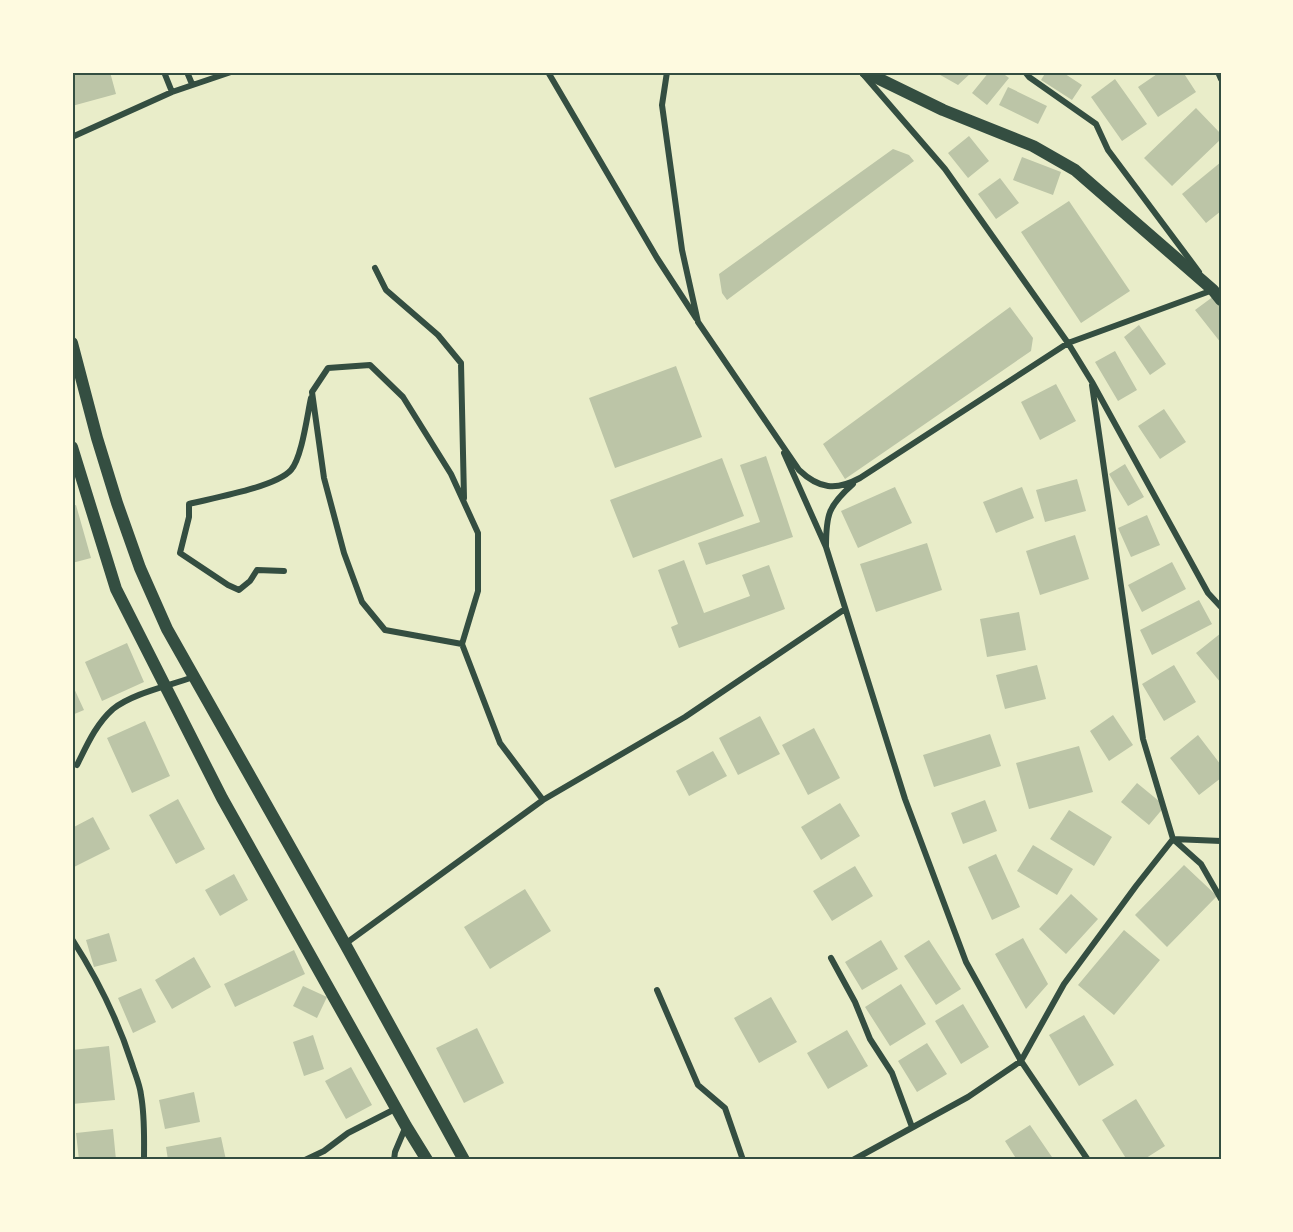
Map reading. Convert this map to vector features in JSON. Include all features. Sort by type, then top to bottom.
[{"type":"main road","points":[[863,72],[943,110],[1033,146],[1075,170],[1217,295]]},
{"type":"main road","points":[[72,343],[97,438],[140,568],[167,629],[464,1160]]},
{"type":"main road","points":[[72,447],[116,589],[222,798],[406,1126],[428,1160]]},
{"type":"street","points":[[164,72],[172,92]]},
{"type":"street","points":[[187,72],[192,84]]},
{"type":"street","points":[[72,137],[172,92],[231,72]]},
{"type":"street","points":[[548,72],[657,258],[698,322],[798,470],[808,479],[827,486],[847,484],[860,478],[1068,344],[1217,295],[1108,150],[1096,124],[1025,72]]},
{"type":"street","points":[[667,72],[662,105],[682,250],[698,322]]},
{"type":"street","points":[[863,72],[945,169],[1068,344],[1092,382],[1208,593],[1221,607]]},
{"type":"street","points":[[1218,72],[1221,80]]},
{"type":"street","points":[[375,268],[386,290],[438,335],[461,363],[464,501]]},
{"type":"street","points":[[284,571],[257,570],[250,581],[239,590],[180,553],[189,517],[189,504],[269,483],[291,470],[300,448],[312,392],[328,368],[370,365],[403,398],[451,474],[478,533],[478,591],[462,644],[500,743],[543,800]]},
{"type":"street","points":[[1092,382],[1143,739],[1173,839],[1201,864],[1221,899]]},
{"type":"street","points":[[312,392],[324,478],[345,553],[362,602],[385,630],[462,644]]},
{"type":"street","points":[[776,436],[826,547],[904,799],[966,962],[1021,1061],[1088,1160]]},
{"type":"street","points":[[826,547],[826,522],[829,512],[841,495],[860,478]]},
{"type":"street","points":[[345,944],[543,800],[685,717],[845,609]]},
{"type":"street","points":[[77,765],[93,733],[113,709],[130,699],[193,677]]},
{"type":"street","points":[[1173,839],[1221,841]]},
{"type":"street","points":[[853,1160],[968,1097],[1021,1061],[1064,984],[1173,839]]},
{"type":"street","points":[[72,939],[103,994],[128,1052],[141,1093],[145,1128],[144,1160]]},
{"type":"street","points":[[831,958],[855,1002],[870,1039],[892,1073],[912,1127]]},
{"type":"street","points":[[657,990],[698,1085],[725,1108],[743,1160]]},
{"type":"street","points":[[305,1160],[324,1151],[348,1133],[397,1108]]},
{"type":"street","points":[[394,1160],[406,1126]]},
{"type":"building","points":[[72,72],[110,72],[116,94],[72,106]]},
{"type":"building","points":[[935,72],[972,72],[958,85]]},
{"type":"building","points":[[989,72],[1001,72],[1009,78],[987,105],[972,93]]},
{"type":"building","points":[[1046,72],[1062,72],[1082,85],[1072,100],[1041,80]]},
{"type":"building","points":[[1160,72],[1183,72],[1196,92],[1158,117],[1138,87]]},
{"type":"building","points":[[1115,79],[1147,124],[1122,141],[1091,97]]},
{"type":"building","points":[[1008,87],[1047,106],[1038,124],[999,105]]},
{"type":"building","points":[[1196,108],[1221,134],[1221,139],[1172,186],[1144,158]]},
{"type":"building","points":[[969,136],[989,161],[968,178],[948,153]]},
{"type":"building","points":[[893,149],[909,155],[914,161],[727,300],[722,293],[719,274]]},
{"type":"building","points":[[1022,157],[1061,172],[1053,195],[1013,180]]},
{"type":"building","points":[[1221,162],[1221,211],[1206,223],[1182,194]]},
{"type":"building","points":[[1000,178],[1019,203],[996,219],[978,194]]},
{"type":"building","points":[[1069,201],[1130,291],[1081,323],[1021,232]]},
{"type":"building","points":[[1214,296],[1221,305],[1221,343],[1195,310]]},
{"type":"building","points":[[1010,307],[1033,338],[1031,351],[845,479],[823,444]]},
{"type":"building","points":[[1139,325],[1166,364],[1150,375],[1124,337]]},
{"type":"building","points":[[1115,351],[1137,390],[1118,401],[1095,362]]},
{"type":"building","points":[[676,366],[702,437],[615,468],[589,398]]},
{"type":"building","points":[[1056,384],[1076,421],[1040,440],[1021,402]]},
{"type":"building","points":[[1164,409],[1186,442],[1160,459],[1138,426]]},
{"type":"building","points":[[766,456],[793,537],[706,565],[698,543],[760,522],[740,465]]},
{"type":"building","points":[[722,458],[744,516],[633,558],[610,500]]},
{"type":"building","points":[[1125,464],[1144,497],[1128,506],[1109,474]]},
{"type":"building","points":[[1077,479],[1086,511],[1045,522],[1036,490]]},
{"type":"building","points":[[895,487],[912,523],[858,548],[841,511]]},
{"type":"building","points":[[1022,487],[1034,518],[996,533],[983,502]]},
{"type":"building","points":[[76,505],[91,558],[72,563],[72,506]]},
{"type":"building","points":[[1147,515],[1160,545],[1131,557],[1118,528]]},
{"type":"building","points":[[1075,535],[1089,579],[1040,595],[1026,551]]},
{"type":"building","points":[[927,543],[942,590],[876,612],[860,564]]},
{"type":"building","points":[[684,560],[704,613],[750,596],[742,575],[769,565],[785,609],[679,648],[671,627],[678,624],[658,570]]},
{"type":"building","points":[[1172,562],[1186,589],[1142,612],[1128,585]]},
{"type":"building","points":[[1199,600],[1212,624],[1152,655],[1140,630]]},
{"type":"building","points":[[1019,612],[1026,650],[987,657],[980,619]]},
{"type":"building","points":[[1221,633],[1221,683],[1196,653]]},
{"type":"building","points":[[127,643],[144,682],[102,701],[85,662]]},
{"type":"building","points":[[1037,665],[1046,699],[1005,709],[996,675]]},
{"type":"building","points":[[1174,665],[1196,702],[1164,721],[1142,684]]},
{"type":"building","points":[[72,684],[84,710],[72,715]]},
{"type":"building","points":[[1113,715],[1133,745],[1109,761],[1090,731]]},
{"type":"building","points":[[760,716],[780,754],[738,775],[719,738]]},
{"type":"building","points":[[145,721],[170,776],[132,793],[107,738]]},
{"type":"building","points":[[814,728],[840,778],[808,795],[782,745]]},
{"type":"building","points":[[990,734],[1001,766],[934,787],[923,755]]},
{"type":"building","points":[[1198,735],[1221,765],[1221,778],[1199,795],[1170,758]]},
{"type":"building","points":[[1079,746],[1093,792],[1029,809],[1016,763]]},
{"type":"building","points":[[713,751],[727,776],[689,796],[676,771]]},
{"type":"building","points":[[1137,783],[1165,806],[1149,825],[1121,802]]},
{"type":"building","points":[[178,799],[205,849],[176,864],[149,815]]},
{"type":"building","points":[[985,800],[997,831],[963,844],[951,813]]},
{"type":"building","points":[[840,803],[860,836],[821,860],[801,827]]},
{"type":"building","points":[[1069,810],[1112,837],[1094,866],[1050,839]]},
{"type":"building","points":[[93,817],[110,849],[72,868],[72,828]]},
{"type":"building","points":[[1033,845],[1073,869],[1057,895],[1017,871]]},
{"type":"building","points":[[996,854],[1020,907],[992,920],[968,867]]},
{"type":"building","points":[[1184,865],[1217,896],[1167,947],[1135,915]]},
{"type":"building","points":[[855,866],[873,896],[832,921],[813,891]]},
{"type":"building","points":[[234,874],[248,900],[220,916],[205,890]]},
{"type":"building","points":[[525,889],[551,931],[490,969],[464,927]]},
{"type":"building","points":[[1071,894],[1098,919],[1066,954],[1039,929]]},
{"type":"building","points":[[1124,930],[1160,960],[1114,1015],[1078,985]]},
{"type":"building","points":[[109,933],[117,961],[94,967],[86,940]]},
{"type":"building","points":[[1023,938],[1048,984],[1026,1009],[995,954]]},
{"type":"building","points":[[881,940],[898,969],[862,990],[845,962]]},
{"type":"building","points":[[929,940],[961,989],[936,1005],[904,956]]},
{"type":"building","points":[[294,950],[305,974],[235,1007],[224,984]]},
{"type":"building","points":[[194,957],[211,987],[172,1009],[155,980]]},
{"type":"building","points":[[901,984],[926,1024],[890,1046],[865,1007]]},
{"type":"building","points":[[303,986],[327,997],[317,1018],[293,1006]]},
{"type":"building","points":[[141,988],[156,1022],[133,1033],[118,998]]},
{"type":"building","points":[[771,997],[797,1042],[759,1063],[734,1018]]},
{"type":"building","points":[[963,1004],[989,1047],[961,1064],[935,1021]]},
{"type":"building","points":[[1084,1015],[1114,1065],[1079,1086],[1049,1035]]},
{"type":"building","points":[[477,1028],[504,1083],[464,1103],[436,1048]]},
{"type":"building","points":[[847,1030],[868,1066],[828,1089],[807,1053]]},
{"type":"building","points":[[313,1035],[324,1069],[304,1076],[293,1042]]},
{"type":"building","points":[[927,1043],[947,1074],[917,1092],[898,1061]]},
{"type":"building","points":[[109,1046],[115,1100],[72,1104],[72,1050]]},
{"type":"building","points":[[351,1067],[372,1105],[346,1119],[325,1081]]},
{"type":"building","points":[[194,1092],[200,1122],[165,1129],[159,1100]]},
{"type":"building","points":[[1136,1099],[1165,1146],[1143,1160],[1127,1160],[1102,1120]]},
{"type":"building","points":[[1030,1125],[1054,1160],[1017,1160],[1005,1141]]},
{"type":"building","points":[[113,1129],[116,1160],[79,1160],[76,1133]]},
{"type":"building","points":[[221,1137],[226,1160],[168,1160],[166,1147]]}]
